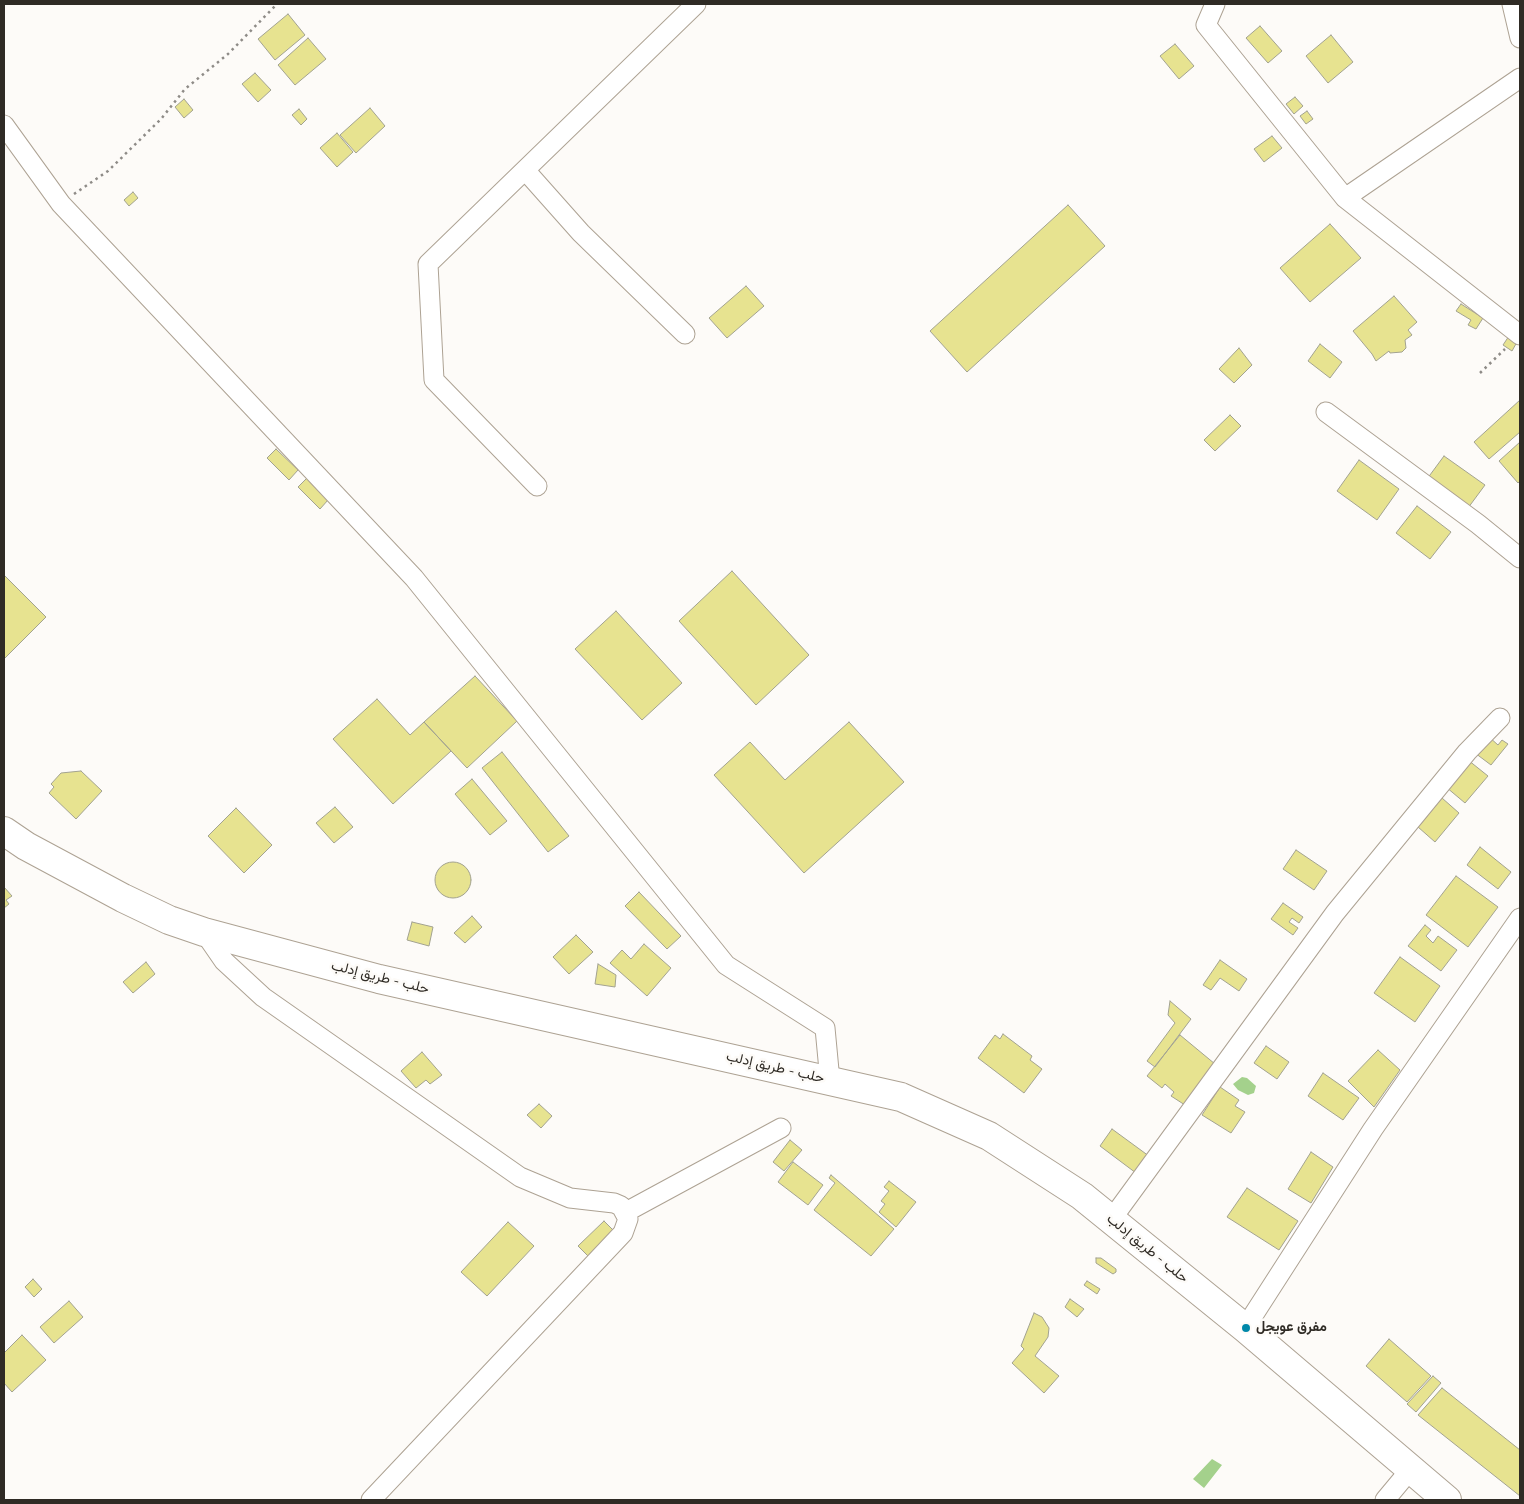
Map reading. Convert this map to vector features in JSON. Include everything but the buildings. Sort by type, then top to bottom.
[{"type":"highway","name":"حلب - طريق إدلب","points":[[4,831],[26,846],[124,898],[168,920],[204,932],[379,979],[901,1097],[989,1136],[1082,1196],[1245,1328],[1447,1500]]},
{"type":"street","points":[[537,486],[434,380],[428,264],[696,4]]},
{"type":"street","points":[[1215,4],[1206,25],[1345,198],[1519,332]]},
{"type":"street","points":[[1512,4],[1520,38]]},
{"type":"street","points":[[1345,198],[1520,78]]},
{"type":"street","points":[[4,125],[61,204],[414,578],[726,965],[825,1028],[830,1081]]},
{"type":"street","points":[[525,170],[581,233],[685,334]]},
{"type":"street","points":[[1326,412],[1478,524],[1520,558]]},
{"type":"street","points":[[1111,1220],[1335,913],[1460,759],[1500,718]]},
{"type":"street","points":[[1245,1328],[1373,1129],[1520,918]]},
{"type":"street","points":[[204,932],[224,961],[262,997],[520,1177],[570,1198],[614,1202],[626,1212],[628,1219],[623,1233],[371,1500]]},
{"type":"street","points":[[626,1212],[781,1128]]},
{"type":"street","points":[[1384,1500],[1410,1470]]},
{"type":"path","points":[[61,204],[108,171],[161,118],[185,89],[228,54],[277,4]]},
{"type":"path","points":[[1480,373],[1505,349]]},
{"type":"shaded area","points":[[1242,1077],[1247,1078],[1256,1086],[1254,1093],[1248,1095],[1238,1090],[1233,1084]]},
{"type":"shaded area","points":[[1212,1459],[1222,1465],[1204,1488],[1193,1479]]},
{"type":"place","name":"مفرق عويجل","points":[[1246,1328]]}]
